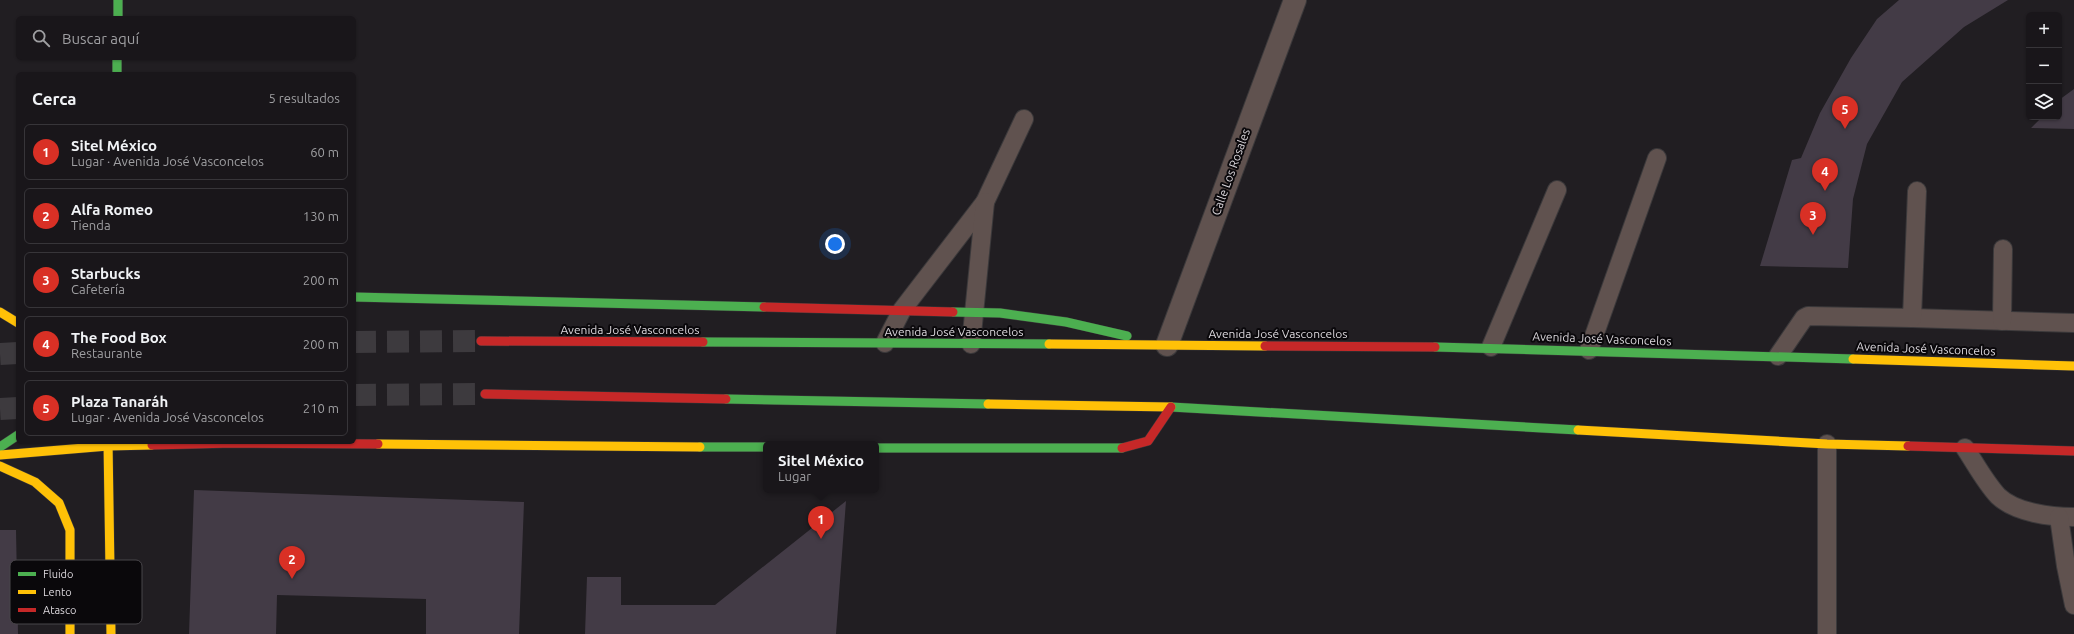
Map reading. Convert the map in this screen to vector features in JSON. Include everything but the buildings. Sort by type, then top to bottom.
[{"type":"main road","points":[[118,0],[118,16]]},
{"type":"main road","points":[[117,60],[117,72]]},
{"type":"main road","points":[[356,297],[1000,313],[1066,322],[1167,345]]},
{"type":"main road","points":[[0,312],[16,322]]},
{"type":"main road","name":"Avenida José Vasconcelos","points":[[481,341],[1491,347],[2074,366]]},
{"type":"main road","points":[[485,394],[1171,407],[1827,444],[2074,451]]},
{"type":"main road","points":[[879,448],[1112,449],[1130,447],[1148,441],[1171,407]]},
{"type":"main road","points":[[0,446],[16,436]]},
{"type":"main road","points":[[356,443],[763,447]]},
{"type":"main road","points":[[0,456],[98,444]]},
{"type":"main road","points":[[106,444],[109,560]]},
{"type":"main road","points":[[0,466],[35,482],[59,503],[70,530],[70,560]]},
{"type":"main road","points":[[111,624],[111,634]]},
{"type":"street","name":"Calle Los Rosales","points":[[1167,345],[1295,0]]},
{"type":"lane","points":[[885,343],[902,310],[986,202],[1024,119]]},
{"type":"lane","points":[[1589,350],[1657,158]]},
{"type":"lane","points":[[1491,347],[1557,190]]},
{"type":"lane","points":[[1912,318],[1917,191]]},
{"type":"lane","points":[[971,344],[973,312],[986,202]]},
{"type":"lane","points":[[2002,321],[2003,249]]},
{"type":"lane","points":[[1778,356],[1804,318],[1808,316],[2074,323]]},
{"type":"lane","points":[[1827,444],[1827,634]]},
{"type":"lane","points":[[1965,448],[1998,496],[2010,504],[2021,508],[2067,517],[2066,566],[2074,605]]},
{"type":"tunnel","points":[[356,342],[481,341]]},
{"type":"tunnel","points":[[0,354],[16,353]]},
{"type":"tunnel","points":[[356,395],[485,394]]},
{"type":"tunnel","points":[[0,409],[16,408]]},
{"type":"traffic: fast","points":[[118,0],[118,16]]},
{"type":"traffic: fast","points":[[117,60],[117,72]]},
{"type":"traffic: fast","points":[[356,297],[764,307]]},
{"type":"traffic: fast","points":[[953,312],[1000,313],[1066,322],[1127,336]]},
{"type":"traffic: fast","points":[[703,342],[1049,344]]},
{"type":"traffic: fast","points":[[1435,347],[1853,359]]},
{"type":"traffic: fast","points":[[726,399],[988,404]]},
{"type":"traffic: fast","points":[[1171,407],[1578,430]]},
{"type":"traffic: fast","points":[[0,447],[16,436]]},
{"type":"traffic: fast","points":[[700,447],[763,447]]},
{"type":"traffic: fast","points":[[879,448],[1122,448]]},
{"type":"traffic: slow","points":[[0,312],[16,322]]},
{"type":"traffic: slow","points":[[1049,344],[1265,346]]},
{"type":"traffic: slow","points":[[1853,359],[2074,366]]},
{"type":"traffic: slow","points":[[988,404],[1171,407]]},
{"type":"traffic: slow","points":[[1578,430],[1827,444],[1908,446]]},
{"type":"traffic: slow","points":[[108,444],[110,560]]},
{"type":"traffic: slow","points":[[378,444],[700,447]]},
{"type":"traffic: slow","points":[[0,455],[108,446],[152,445]]},
{"type":"traffic: slow","points":[[0,466],[35,482],[59,503],[70,530],[70,560]]},
{"type":"traffic: slow","points":[[70,624],[70,634]]},
{"type":"traffic: slow","points":[[111,624],[111,634]]},
{"type":"traffic: jam","points":[[764,307],[953,312]]},
{"type":"traffic: jam","points":[[481,341],[703,342]]},
{"type":"traffic: jam","points":[[1265,346],[1435,347]]},
{"type":"traffic: jam","points":[[485,394],[726,399]]},
{"type":"traffic: jam","points":[[1122,448],[1148,441],[1171,407]]},
{"type":"traffic: jam","points":[[152,445],[192,444]]},
{"type":"traffic: jam","points":[[356,444],[378,444]]},
{"type":"traffic: jam","points":[[1908,446],[2074,451]]},
{"type":"place","name":"Plaza Tanaráh","points":[[1845,129]]},
{"type":"place","name":"The Food Box","points":[[1825,191]]},
{"type":"place","name":"Starbucks","points":[[1813,235]]},
{"type":"place","name":"Sitel México","points":[[821,539]]},
{"type":"place","name":"Alfa Romeo","points":[[292,579]]}]
